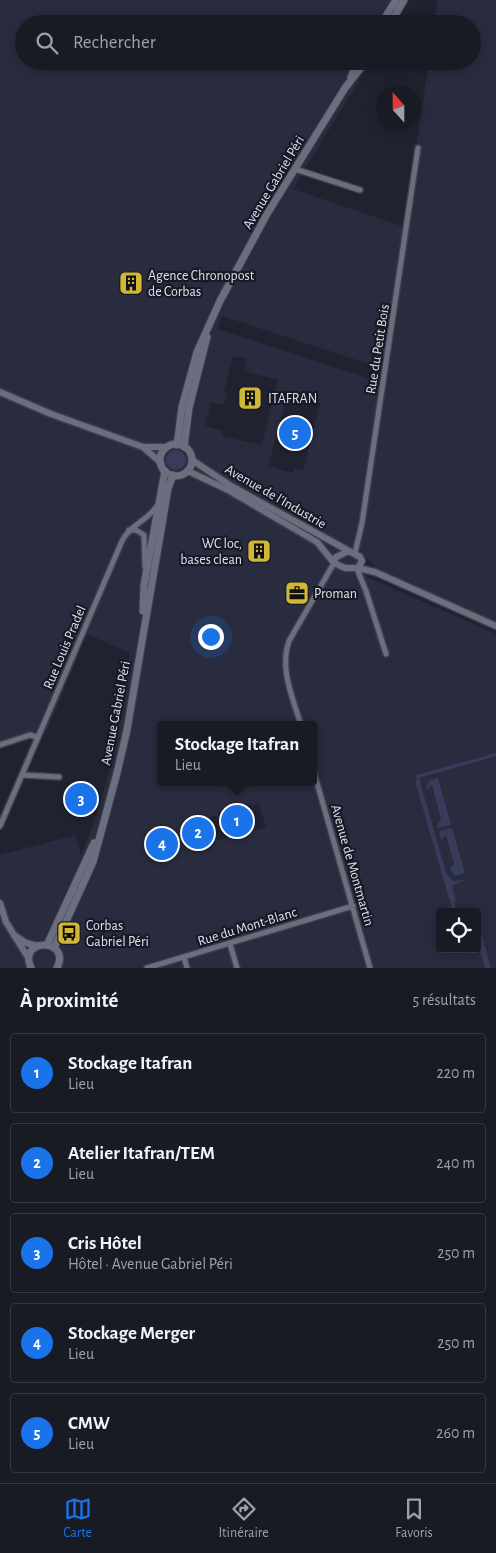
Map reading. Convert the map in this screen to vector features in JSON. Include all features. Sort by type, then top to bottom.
[{"type":"main road","points":[[393,15],[396,0]]},
{"type":"main road","points":[[390,15],[404,0]]},
{"type":"main road","points":[[345,88],[354,70]]},
{"type":"main road","name":"Avenue Gabriel Péri","points":[[181,446],[210,322],[239,264],[295,169],[345,88],[359,70]]},
{"type":"main road","points":[[181,446],[190,453],[192,460],[188,471],[181,475],[173,476],[165,471],[161,463],[162,454],[167,448],[181,446]]},
{"type":"main road","name":"Avenue Gabriel Péri","points":[[142,633],[144,585],[165,471]]},
{"type":"main road","name":"Avenue Gabriel Péri","points":[[54,948],[93,862],[101,826],[117,772],[168,489],[173,476]]},
{"type":"main road","name":"Avenue Gabriel Péri","points":[[46,945],[71,896],[101,826]]},
{"type":"main road","points":[[31,968],[30,953],[38,946],[46,945],[54,948],[59,955],[60,967]]},
{"type":"street","name":"Rue du Petit Bois","points":[[352,552],[362,524],[418,148]]},
{"type":"street","points":[[295,169],[360,190]]},
{"type":"street","points":[[0,392],[51,414],[143,447],[167,448]]},
{"type":"street","points":[[143,447],[161,463]]},
{"type":"street","name":"Avenue de l'Industrie","points":[[192,460],[239,490],[352,552],[375,572]]},
{"type":"street","name":"Avenue de l'Industrie","points":[[188,471],[228,490],[317,542],[334,563]]},
{"type":"street","name":"Rue Louis Pradel","points":[[0,826],[122,541],[129,530],[152,513],[159,504]]},
{"type":"street","points":[[129,530],[140,531],[145,537],[144,585]]},
{"type":"street","points":[[300,721],[285,669],[284,655],[289,641],[336,557],[352,552]]},
{"type":"street","points":[[357,569],[362,561]]},
{"type":"street","points":[[334,563],[345,568],[375,572],[496,626]]},
{"type":"street","points":[[357,569],[386,654]]},
{"type":"street","points":[[0,745],[30,735],[37,737]]},
{"type":"street","points":[[23,775],[59,778]]},
{"type":"street","name":"Avenue de Montmartin","points":[[317,783],[370,968]]},
{"type":"street","points":[[0,903],[6,922],[29,959]]},
{"type":"street","name":"Rue du Mont-Blanc","points":[[147,968],[353,906]]},
{"type":"street","points":[[13,934],[26,943],[38,946]]},
{"type":"street","points":[[230,944],[237,968]]},
{"type":"street","points":[[184,957],[187,968]]},
{"type":"shaded area","points":[[0,0],[409,0],[400,15],[15,15],[15,70],[366,70],[293,189],[404,227],[419,130],[421,130],[421,114],[428,70],[481,70],[481,15],[436,15],[438,0],[496,0],[496,622],[382,572],[361,553],[367,577],[496,634],[496,968],[0,968],[0,855],[75,835],[81,855],[97,814],[110,768],[130,653],[87,634],[47,730],[0,748]],"holes":[[[222,316],[388,370],[386,384],[217,329]],[[233,356],[247,359],[244,371],[278,380],[262,445],[222,436],[223,431],[205,426],[211,402],[224,405],[227,393],[224,392]],[[293,391],[312,396],[311,402],[320,404],[303,470],[295,468],[293,473],[268,466],[287,396],[291,397]],[[258,802],[266,827],[217,840],[210,819],[213,815],[217,817],[219,813],[223,815],[225,811],[229,813],[231,810],[235,812],[237,808],[241,810],[244,806],[247,808],[250,804],[253,807]]]},
{"type":"shaded area","points":[[172,450],[180,450],[186,456],[186,464],[180,470],[172,470],[166,464],[166,456]]},
{"type":"shaded area","points":[[496,753],[496,756],[419,778],[446,873],[453,881],[465,880],[452,886],[456,908],[452,908],[415,781],[417,780],[416,775]]},
{"type":"shaded area","points":[[438,778],[451,825],[438,828],[437,825],[441,819],[432,785],[427,790],[426,787],[430,780]]},
{"type":"shaded area","points":[[452,828],[465,873],[455,876],[450,869],[454,863],[446,835],[441,840],[439,831]]},
{"type":"shaded area","points":[[481,932],[491,968],[485,968],[480,953]]},
{"type":"place","name":"Agence Chronopost de Corbas","points":[[131,283]]},
{"type":"place","name":"ITAFRAN","points":[[250,398]]},
{"type":"place","name":"CMW","points":[[295,433]]},
{"type":"place","name":"WC loc, bases clean","points":[[259,551]]},
{"type":"place","name":"Proman","points":[[297,593]]},
{"type":"place","name":"Cris Hôtel","points":[[81,799]]},
{"type":"place","name":"Stockage Itafran","points":[[237,821]]},
{"type":"place","name":"Atelier Itafran/TEM","points":[[198,833]]},
{"type":"place","name":"Stockage Merger","points":[[162,844]]},
{"type":"place","name":"Corbas Gabriel Péri","points":[[69,933]]}]
